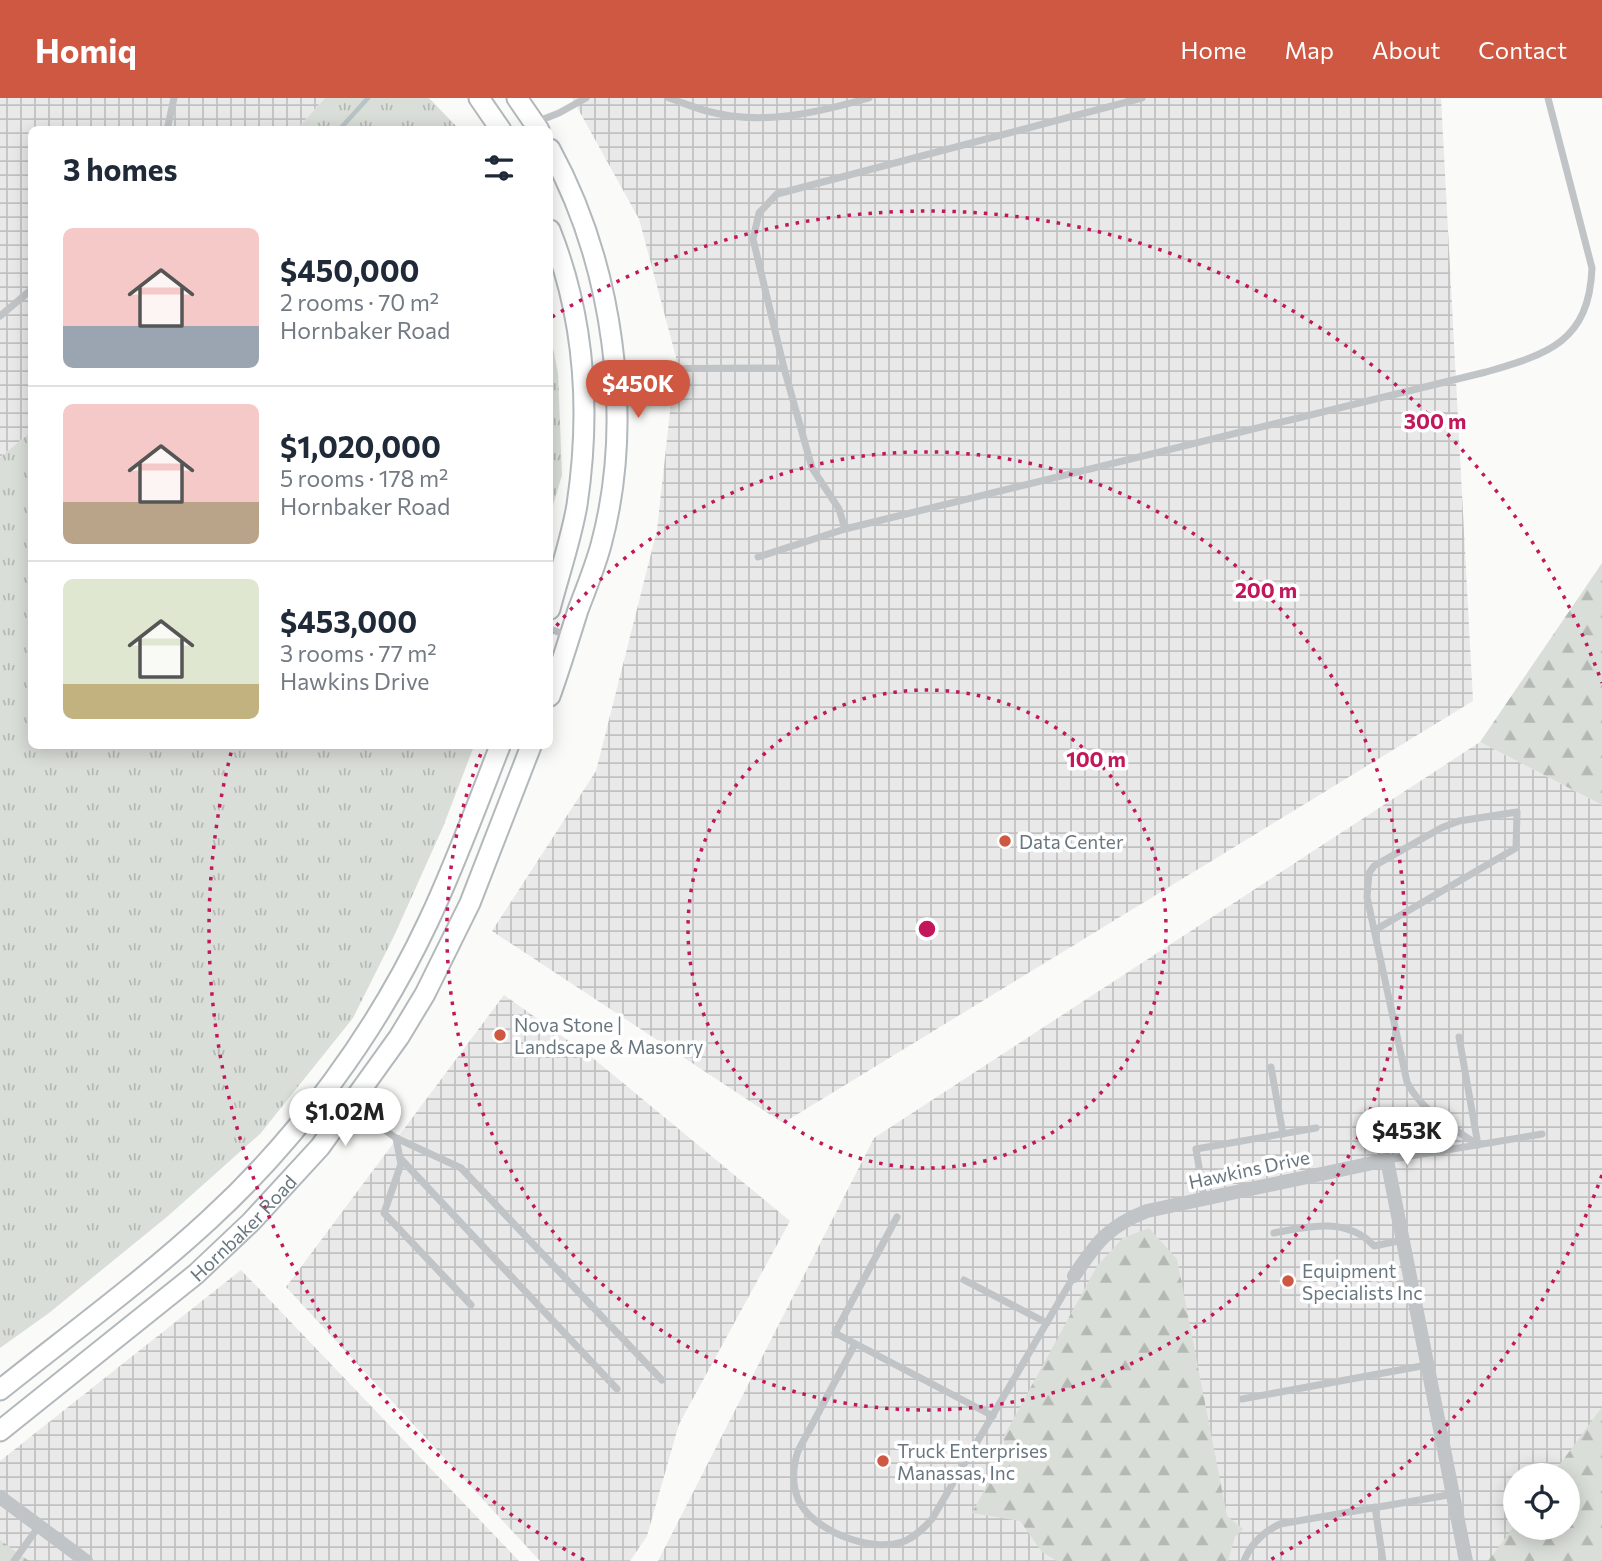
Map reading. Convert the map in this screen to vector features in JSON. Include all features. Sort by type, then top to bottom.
[{"type":"main road","points":[[480,98],[498,126]]},
{"type":"main road","points":[[517,98],[537,126]]},
{"type":"main road","points":[[553,155],[590,246],[607,311],[615,369],[617,437],[601,545],[553,687]]},
{"type":"main road","points":[[553,240],[574,308],[585,399],[577,505],[553,597]]},
{"type":"main road","name":"Hornbaker Road","points":[[0,1390],[211,1219],[265,1163],[329,1086],[387,999],[428,923],[499,749]]},
{"type":"main road","name":"Hornbaker Road","points":[[0,1432],[196,1274],[242,1231],[320,1147],[399,1037],[446,954],[470,903],[530,749]]},
{"type":"street","name":"Hawkins Drive","points":[[1074,1276],[1104,1236],[1117,1224],[1147,1211],[1387,1160]]},
{"type":"street","points":[[1387,1160],[1466,1561]]},
{"type":"street","points":[[0,1497],[86,1561]]},
{"type":"lane","points":[[168,126],[174,98]]},
{"type":"lane","points":[[537,126],[586,98]]},
{"type":"lane","points":[[669,98],[714,113],[747,118],[823,111],[869,98]]},
{"type":"lane","points":[[845,529],[839,509],[812,468],[784,368],[753,239],[759,213],[777,194],[1142,98]]},
{"type":"lane","points":[[758,557],[845,529],[1486,372],[1527,360],[1553,347],[1571,332],[1582,315],[1591,293],[1592,268],[1548,98]]},
{"type":"lane","points":[[0,316],[28,292]]},
{"type":"lane","points":[[615,369],[784,368]]},
{"type":"lane","points":[[553,630],[570,636]]},
{"type":"lane","points":[[1375,930],[1516,848],[1517,812],[1460,821],[1441,828],[1374,866],[1366,885],[1375,930],[1407,1082],[1428,1110],[1478,1145]]},
{"type":"lane","points":[[1459,1037],[1478,1145]]},
{"type":"lane","points":[[1271,1067],[1283,1134]]},
{"type":"lane","points":[[351,1106],[396,1138],[460,1168],[662,1380]]},
{"type":"lane","points":[[1204,1198],[1196,1149],[1316,1128]]},
{"type":"lane","points":[[1387,1160],[1542,1134]]},
{"type":"lane","points":[[396,1138],[401,1164],[384,1213],[471,1305]]},
{"type":"lane","points":[[400,1158],[617,1389]]},
{"type":"lane","points":[[897,1217],[835,1333],[993,1416]]},
{"type":"lane","points":[[1274,1233],[1319,1224],[1352,1230],[1365,1236],[1374,1246],[1403,1240]]},
{"type":"lane","points":[[855,1344],[798,1451],[794,1468],[796,1491],[803,1507],[819,1523],[841,1536],[887,1545],[902,1542],[918,1534],[932,1520],[1074,1276]]},
{"type":"lane","points":[[964,1280],[1047,1323]]},
{"type":"lane","points":[[1242,1399],[1429,1365]]},
{"type":"lane","points":[[1244,1561],[1262,1533],[1280,1524],[1454,1493]]},
{"type":"lane","points":[[1375,1507],[1383,1561]]},
{"type":"lane","points":[[14,1561],[39,1526]]},
{"type":"shaded area","points":[[0,98],[325,98],[300,126],[28,126],[28,434],[0,457]]},
{"type":"shaded area","points":[[572,98],[1441,98],[1473,701],[783,1123],[492,931],[596,771],[657,530],[676,357],[639,219]]},
{"type":"shaded area","points":[[1480,742],[1602,805],[1602,1561],[658,1561],[874,1138]]},
{"type":"shaded area","points":[[504,995],[594,1059],[790,1221],[679,1424],[647,1536],[630,1561],[540,1561],[286,1287]]},
{"type":"shaded area","points":[[241,1270],[519,1561],[0,1561],[0,1461]]},
{"type":"green space","points":[[325,98],[429,98],[456,126],[300,126]]},
{"type":"green space","points":[[553,348],[558,373],[562,475],[553,506]]},
{"type":"green space","points":[[28,434],[28,749],[473,749],[443,827],[395,934],[353,1018],[260,1134],[168,1216],[49,1313],[0,1348],[0,457]]},
{"type":"green space","points":[[1602,563],[1602,805],[1480,742]]},
{"type":"green space","points":[[1149,1228],[1177,1259],[1227,1516],[1243,1529],[1235,1537],[1228,1561],[1057,1561],[1042,1552],[1020,1521],[972,1513],[1006,1450],[1003,1438],[1097,1266],[1123,1238]]},
{"type":"green space","points":[[1602,1407],[1602,1561],[1488,1561],[1504,1540],[1580,1540],[1580,1463],[1561,1463]]},
{"type":"green space","points":[[0,1540],[29,1561],[0,1561]]},
{"type":"waterway","points":[[343,126],[368,98]]},
{"type":"place","name":"Data Center","points":[[1005,841]]},
{"type":"place","name":"Nova Stone | Landscape & Masonry","points":[[500,1035]]},
{"type":"place","name":"Equipment Specialists Inc","points":[[1288,1281]]},
{"type":"place","name":"Truck Enterprises Manassas, Inc","points":[[883,1461]]}]
